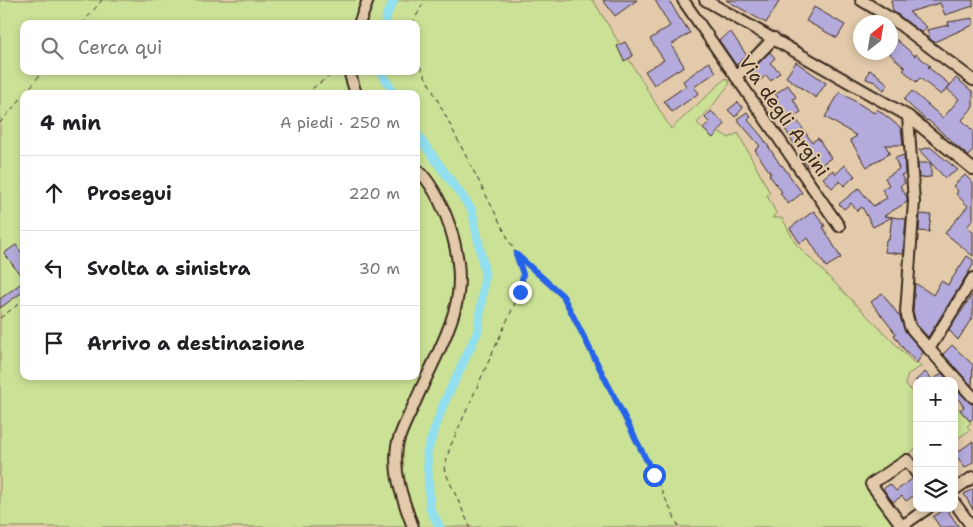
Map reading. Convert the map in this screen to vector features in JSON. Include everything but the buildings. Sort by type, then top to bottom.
[{"type":"street","points":[[360,20],[368,0]]},
{"type":"street","name":"Via degli Argini","points":[[683,0],[839,226]]},
{"type":"street","points":[[861,0],[895,21],[973,80]]},
{"type":"street","points":[[702,26],[698,10],[706,1],[908,116],[973,168]]},
{"type":"street","points":[[736,77],[774,38]]},
{"type":"street","points":[[350,75],[355,90]]},
{"type":"street","points":[[908,116],[914,202],[906,312],[910,327],[973,397]]},
{"type":"street","points":[[413,527],[398,481],[395,464],[398,443],[448,328],[458,295],[459,273],[456,248],[448,221],[436,195],[420,173]]},
{"type":"street","points":[[929,349],[973,278]]},
{"type":"street","points":[[913,468],[907,460],[872,484],[902,526],[922,512]]},
{"type":"street","points":[[958,487],[973,477]]},
{"type":"street","points":[[958,508],[972,527]]},
{"type":"path","points":[[85,20],[102,0]]},
{"type":"path","points":[[414,20],[425,0]]},
{"type":"path","points":[[420,66],[516,254],[523,274],[520,292],[450,447],[444,469],[470,527]]},
{"type":"path","points":[[27,90],[40,75]]},
{"type":"path","points":[[310,90],[331,75]]},
{"type":"path","points":[[0,123],[20,99]]},
{"type":"path","points":[[516,254],[563,296],[679,527]]},
{"type":"path","points":[[0,318],[20,303]]},
{"type":"green space","points":[[0,0],[593,0],[671,129],[726,78],[730,83],[697,123],[713,138],[719,132],[729,138],[738,133],[770,193],[767,195],[776,213],[772,218],[782,218],[796,244],[914,363],[922,366],[908,374],[905,384],[913,392],[913,451],[869,481],[902,527],[0,527]]},
{"type":"green space","points":[[958,408],[971,423],[967,426],[970,430],[958,438]]},
{"type":"waterway","points":[[386,20],[394,0]]},
{"type":"waterway","points":[[383,75],[392,90]]},
{"type":"waterway","points":[[420,138],[472,210],[485,274],[478,331],[443,405],[427,452],[430,509],[440,527]]},
{"type":"route","points":[[520,292],[523,274],[516,254],[563,296],[654,475]]}]
